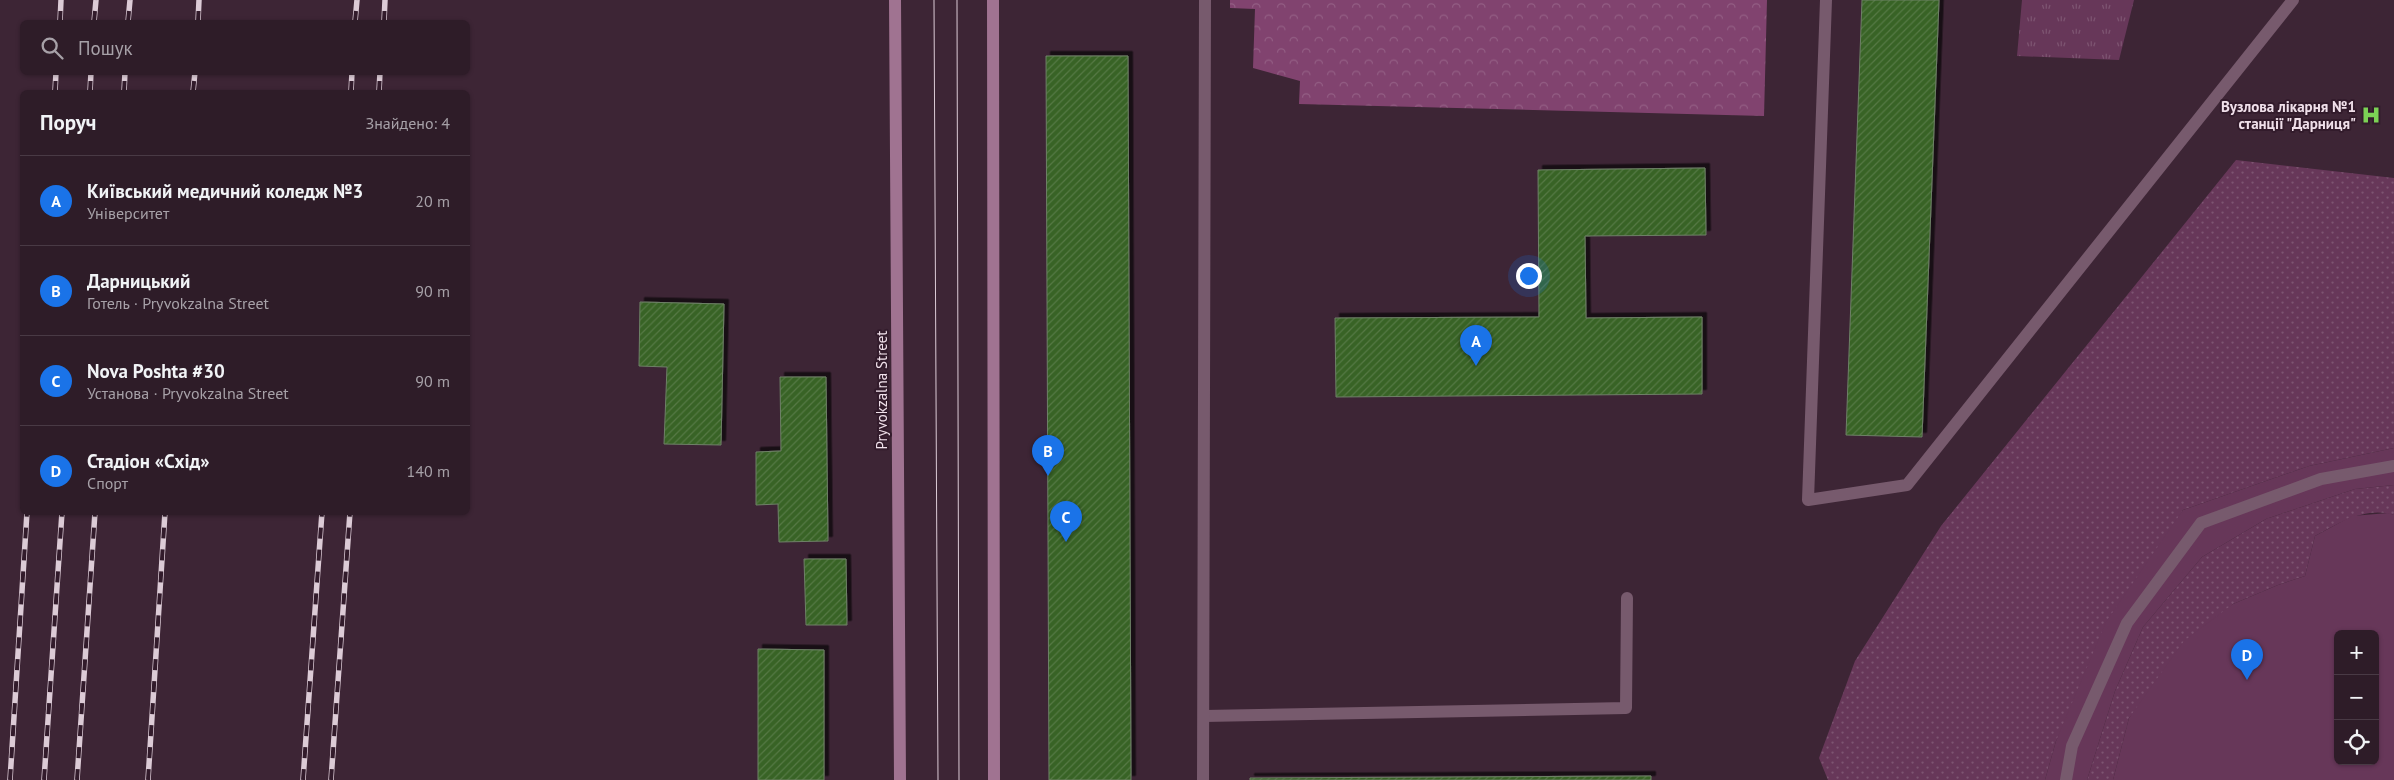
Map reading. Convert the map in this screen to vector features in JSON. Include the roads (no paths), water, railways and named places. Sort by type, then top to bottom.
[{"type":"main road","name":"Pryvokzalna Street","points":[[895,0],[900,780]]},
{"type":"main road","points":[[993,0],[994,780]]},
{"type":"lane","points":[[1203,780],[1204,0]]},
{"type":"lane","points":[[1826,0],[1808,500],[1907,485],[2293,0]]},
{"type":"lane","points":[[2066,780],[2072,746],[2127,622],[2201,523],[2321,479],[2394,466]]},
{"type":"lane","points":[[1204,716],[1626,708],[1627,598]]},
{"type":"tram line","points":[[934,0],[938,780]]},
{"type":"tram line","points":[[957,0],[959,780]]},
{"type":"railway","points":[[60,20],[61,0]]},
{"type":"railway","points":[[94,20],[96,0]]},
{"type":"railway","points":[[128,20],[130,0]]},
{"type":"railway","points":[[198,20],[199,0]]},
{"type":"railway","points":[[355,20],[357,0]]},
{"type":"railway","points":[[384,20],[385,0]]},
{"type":"railway","points":[[55,90],[56,75]]},
{"type":"railway","points":[[90,90],[91,75]]},
{"type":"railway","points":[[124,90],[125,75]]},
{"type":"railway","points":[[193,90],[195,75]]},
{"type":"railway","points":[[351,90],[352,75]]},
{"type":"railway","points":[[379,90],[380,75]]},
{"type":"railway","points":[[10,780],[27,515]]},
{"type":"railway","points":[[44,780],[62,515]]},
{"type":"railway","points":[[77,780],[95,515]]},
{"type":"railway","points":[[148,780],[165,515]]},
{"type":"railway","points":[[303,780],[322,515]]},
{"type":"railway","points":[[331,780],[350,515]]},
{"type":"place","name":"Вузлова лікарня №1 станції \"Дарниця\"","points":[[2371,115]]},
{"type":"place","name":"Київський медичний коледж №3","points":[[1476,366]]},
{"type":"place","name":"Дарницький","points":[[1048,476]]},
{"type":"place","name":"Nova Poshta #30","points":[[1066,542]]},
{"type":"place","name":"Стадіон «Схід»","points":[[2247,680]]}]
